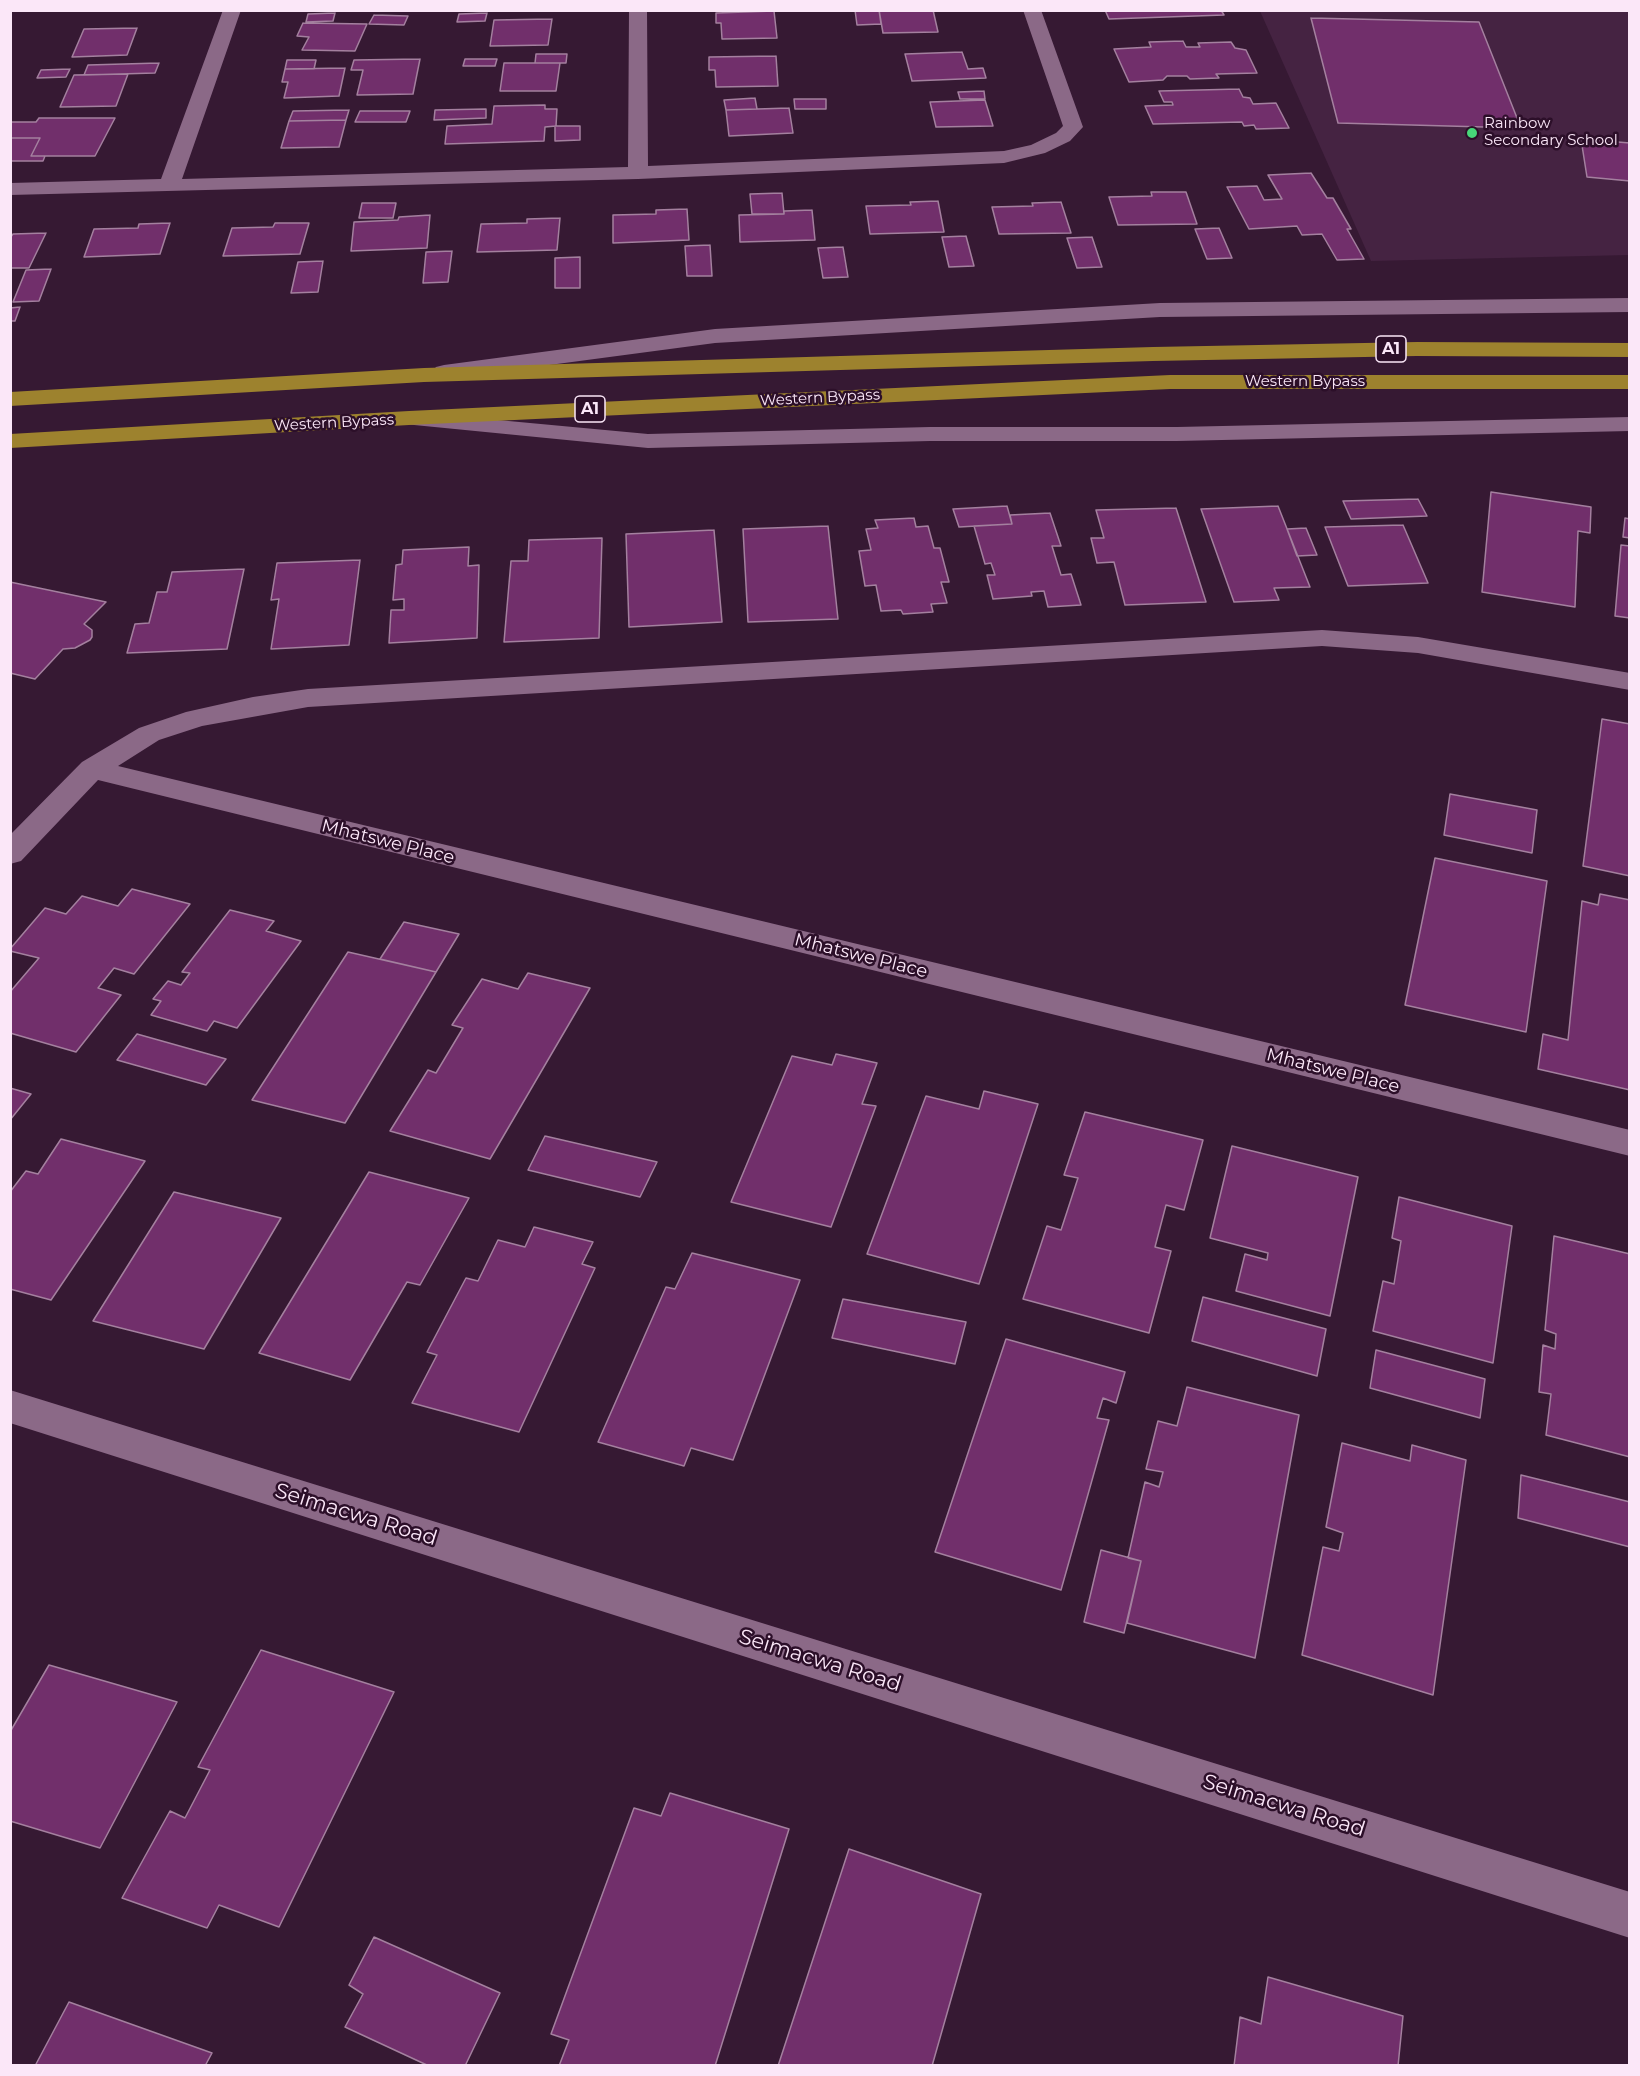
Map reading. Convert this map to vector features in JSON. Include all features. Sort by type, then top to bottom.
[{"type":"highway","name":"Western Bypass","points":[[10,399],[424,375],[1153,354],[1417,349],[1629,350]]},
{"type":"highway","name":"Western Bypass","points":[[10,441],[409,418],[1170,382],[1629,382]]},
{"type":"street","points":[[169,185],[232,10]]},
{"type":"street","points":[[638,10],[638,173]]},
{"type":"street","points":[[10,189],[638,173],[1004,157],[1038,150],[1063,138],[1073,127],[1032,10]]},
{"type":"street","points":[[424,375],[715,336],[879,326],[1160,310],[1629,305]]},
{"type":"street","points":[[409,418],[648,441],[930,434],[1177,434],[1629,424]]},
{"type":"street","points":[[10,854],[92,770],[149,734],[196,718],[308,698],[1322,638],[1418,645],[1629,682]]},
{"type":"street","name":"Mhatswe Place","points":[[92,770],[1629,1143]]},
{"type":"street","name":"Seimacwa Road","points":[[10,1406],[1629,1915]]},
{"type":"shaded area","name":"Rainbow Secondary School","points":[[1260,11],[1629,11],[1629,255],[1371,261]]},
{"type":"building","points":[[855,10],[879,10],[881,24],[857,25]]},
{"type":"building","points":[[879,10],[933,10],[938,32],[883,33]]},
{"type":"building","points":[[1105,10],[1221,10],[1224,15],[1109,19]]},
{"type":"building","points":[[774,11],[777,38],[722,39],[721,23],[716,23],[716,13]]},
{"type":"building","points":[[335,13],[333,21],[306,22],[308,14]]},
{"type":"building","points":[[487,13],[485,21],[457,22],[459,14]]},
{"type":"building","points":[[374,15],[408,16],[404,25],[369,24]]},
{"type":"building","points":[[1311,18],[1479,22],[1521,128],[1338,123]]},
{"type":"building","points":[[552,19],[548,45],[490,46],[494,20]]},
{"type":"building","points":[[303,23],[367,24],[355,51],[302,50],[309,37],[297,36]]},
{"type":"building","points":[[137,28],[127,55],[72,57],[84,29]]},
{"type":"building","points":[[1183,41],[1186,47],[1200,47],[1198,43],[1231,42],[1235,48],[1246,50],[1257,73],[1216,74],[1219,78],[1190,79],[1187,76],[1167,76],[1163,80],[1129,82],[1114,49],[1151,47],[1149,42]]},
{"type":"building","points":[[962,52],[968,69],[983,68],[986,78],[912,81],[905,54]]},
{"type":"building","points":[[536,54],[567,54],[566,63],[535,63]]},
{"type":"building","points":[[776,56],[778,86],[716,87],[715,70],[709,70],[709,57]]},
{"type":"building","points":[[420,59],[413,94],[357,95],[363,70],[351,70],[354,60]]},
{"type":"building","points":[[465,59],[497,59],[495,66],[463,66]]},
{"type":"building","points":[[287,60],[316,60],[314,69],[285,69]]},
{"type":"building","points":[[159,63],[155,73],[84,75],[88,65]]},
{"type":"building","points":[[504,63],[560,63],[556,91],[500,91]]},
{"type":"building","points":[[345,68],[339,96],[284,98],[288,82],[282,82],[285,69]]},
{"type":"building","points":[[70,69],[66,77],[37,78],[41,70]]},
{"type":"building","points":[[128,74],[116,106],[60,107],[74,75]]},
{"type":"building","points":[[1239,89],[1243,97],[1250,98],[1253,104],[1276,103],[1289,128],[1256,129],[1254,125],[1244,126],[1242,122],[1153,124],[1145,106],[1173,105],[1172,102],[1164,102],[1159,91]]},
{"type":"building","points":[[984,91],[985,99],[960,99],[958,92]]},
{"type":"building","points":[[755,98],[757,109],[726,110],[724,100]]},
{"type":"building","points":[[794,99],[826,99],[826,109],[795,109]]},
{"type":"building","points":[[985,100],[993,126],[936,127],[930,102]]},
{"type":"building","points":[[545,105],[545,109],[557,109],[556,126],[545,127],[544,141],[445,144],[447,126],[492,124],[494,106]]},
{"type":"building","points":[[789,108],[793,133],[729,136],[726,110]]},
{"type":"building","points":[[486,109],[486,118],[434,120],[435,110]]},
{"type":"building","points":[[349,110],[346,120],[289,121],[293,111]]},
{"type":"building","points":[[360,111],[410,111],[406,122],[355,122]]},
{"type":"building","points":[[39,118],[115,118],[95,156],[31,156],[40,138],[10,138],[10,122],[36,122]]},
{"type":"building","points":[[346,120],[339,147],[281,148],[289,121]]},
{"type":"building","points":[[555,126],[580,126],[580,140],[555,141]]},
{"type":"building","points":[[10,138],[40,138],[31,156],[45,156],[43,161],[10,161]]},
{"type":"building","points":[[1581,139],[1630,143],[1630,181],[1587,177]]},
{"type":"building","points":[[1311,173],[1327,198],[1333,198],[1351,229],[1347,229],[1364,259],[1337,260],[1322,234],[1302,235],[1297,226],[1249,229],[1227,187],[1257,186],[1264,200],[1282,199],[1268,175]]},
{"type":"building","points":[[1151,192],[1186,192],[1197,224],[1118,225],[1109,197],[1152,196]]},
{"type":"building","points":[[782,193],[784,214],[752,214],[750,194]]},
{"type":"building","points":[[938,201],[944,232],[870,234],[866,206],[911,205],[910,202]]},
{"type":"building","points":[[1061,202],[1071,233],[999,234],[992,207],[1033,206],[1032,203]]},
{"type":"building","points":[[362,203],[396,203],[393,218],[359,218]]},
{"type":"building","points":[[687,209],[689,240],[613,243],[613,215],[656,214],[656,210]]},
{"type":"building","points":[[812,210],[815,240],[740,242],[739,215],[784,214],[784,211]]},
{"type":"building","points":[[430,215],[427,248],[351,251],[354,222],[398,220],[399,217]]},
{"type":"building","points":[[560,218],[557,250],[477,252],[481,224],[527,223],[527,219]]},
{"type":"building","points":[[170,223],[160,254],[84,257],[94,229],[138,228],[139,224]]},
{"type":"building","points":[[275,223],[309,223],[300,254],[223,256],[232,228],[273,227]]},
{"type":"building","points":[[1219,228],[1232,258],[1207,259],[1195,229]]},
{"type":"building","points":[[46,233],[29,268],[10,268],[10,238],[13,234]]},
{"type":"building","points":[[966,236],[974,266],[949,267],[942,237]]},
{"type":"building","points":[[1092,237],[1102,267],[1077,268],[1067,238]]},
{"type":"building","points":[[710,245],[712,276],[687,276],[685,246]]},
{"type":"building","points":[[843,247],[848,277],[823,278],[818,248]]},
{"type":"building","points":[[452,251],[448,282],[423,283],[426,252]]},
{"type":"building","points":[[580,257],[580,288],[555,288],[555,258]]},
{"type":"building","points":[[323,261],[318,292],[291,293],[298,262]]},
{"type":"building","points":[[51,269],[39,301],[13,302],[26,270]]},
{"type":"building","points":[[20,307],[15,321],[10,321],[10,308]]},
{"type":"building","points":[[1491,492],[1591,507],[1590,533],[1578,531],[1575,607],[1482,592]]},
{"type":"building","points":[[1418,499],[1427,516],[1351,519],[1343,501]]},
{"type":"building","points":[[1007,506],[1012,524],[959,527],[953,509]]},
{"type":"building","points":[[1278,506],[1310,587],[1274,588],[1279,600],[1234,602],[1201,509]]},
{"type":"building","points":[[1176,508],[1206,602],[1125,605],[1114,562],[1097,563],[1091,538],[1104,538],[1096,510]]},
{"type":"building","points":[[1050,513],[1061,546],[1052,546],[1061,575],[1071,574],[1081,605],[1048,607],[1044,591],[1031,592],[1032,596],[993,599],[987,575],[995,575],[991,563],[985,564],[974,526],[1012,524],[1010,515]]},
{"type":"building","points":[[914,518],[916,527],[928,526],[934,548],[940,548],[949,582],[941,582],[947,603],[931,604],[933,612],[903,614],[901,610],[881,611],[876,585],[865,586],[859,551],[871,550],[866,529],[878,528],[875,520]]},
{"type":"building","points":[[1625,518],[1630,519],[1630,538],[1623,537]]},
{"type":"building","points":[[1403,525],[1428,583],[1348,586],[1325,527]]},
{"type":"building","points":[[828,526],[838,619],[748,622],[743,529]]},
{"type":"building","points":[[1306,528],[1317,555],[1297,556],[1287,529]]},
{"type":"building","points":[[714,530],[722,622],[629,627],[626,534]]},
{"type":"building","points":[[602,538],[599,638],[504,642],[511,561],[528,561],[529,540]]},
{"type":"building","points":[[1621,545],[1630,546],[1630,618],[1615,616]]},
{"type":"building","points":[[469,547],[468,566],[479,565],[477,638],[389,643],[391,610],[404,610],[404,599],[393,600],[396,565],[402,564],[403,550]]},
{"type":"building","points":[[360,560],[349,645],[271,649],[279,599],[271,600],[277,563]]},
{"type":"building","points":[[244,569],[227,649],[127,653],[135,624],[149,623],[157,592],[167,592],[172,572]]},
{"type":"building","points":[[10,582],[106,602],[84,624],[92,630],[90,640],[75,648],[63,649],[35,679],[10,673]]},
{"type":"building","points":[[1602,719],[1630,724],[1630,876],[1583,866]]},
{"type":"building","points":[[1450,794],[1537,810],[1532,853],[1444,835]]},
{"type":"building","points":[[1435,858],[1547,881],[1526,1032],[1405,1005]]},
{"type":"building","points":[[132,889],[190,904],[134,974],[114,968],[98,988],[121,995],[76,1052],[10,1033],[10,992],[39,958],[10,951],[10,949],[45,908],[66,914],[82,896],[118,906]]},
{"type":"building","points":[[1600,894],[1630,900],[1630,1090],[1538,1069],[1543,1034],[1568,1040],[1582,901],[1598,905]]},
{"type":"building","points":[[230,910],[274,921],[266,931],[301,941],[237,1028],[214,1021],[207,1031],[151,1015],[161,1001],[153,999],[168,981],[181,985],[190,973],[182,972]]},
{"type":"building","points":[[404,922],[459,934],[436,972],[380,959]]},
{"type":"building","points":[[348,952],[436,972],[345,1123],[252,1100]]},
{"type":"building","points":[[528,973],[590,988],[490,1159],[390,1131],[428,1070],[436,1073],[463,1028],[452,1025],[482,979],[518,989]]},
{"type":"building","points":[[137,1034],[226,1059],[206,1085],[117,1060]]},
{"type":"building","points":[[836,1054],[877,1063],[862,1104],[876,1106],[831,1227],[731,1202],[792,1056],[832,1065]]},
{"type":"building","points":[[10,1088],[31,1094],[10,1120]]},
{"type":"building","points":[[984,1091],[1038,1104],[979,1284],[867,1254],[926,1096],[979,1109]]},
{"type":"building","points":[[1085,1112],[1203,1140],[1184,1210],[1166,1205],[1155,1247],[1171,1251],[1149,1333],[1023,1299],[1047,1226],[1061,1230],[1078,1178],[1064,1175]]},
{"type":"building","points":[[545,1136],[657,1162],[640,1197],[528,1170]]},
{"type":"building","points":[[61,1139],[145,1161],[51,1300],[10,1289],[10,1192],[26,1171],[38,1174]]},
{"type":"building","points":[[1232,1146],[1358,1177],[1330,1316],[1236,1291],[1245,1254],[1267,1260],[1268,1253],[1210,1238]]},
{"type":"building","points":[[369,1172],[469,1198],[420,1285],[407,1282],[350,1380],[259,1353]]},
{"type":"building","points":[[174,1192],[281,1218],[204,1349],[93,1321]]},
{"type":"building","points":[[1399,1197],[1512,1226],[1493,1363],[1373,1331],[1383,1281],[1394,1284],[1401,1241],[1392,1238]]},
{"type":"building","points":[[534,1227],[593,1242],[582,1264],[595,1268],[519,1432],[412,1403],[437,1355],[427,1352],[466,1278],[478,1281],[498,1240],[525,1247]]},
{"type":"building","points":[[1554,1236],[1630,1254],[1630,1457],[1546,1435],[1551,1394],[1539,1392],[1543,1345],[1555,1349],[1556,1334],[1545,1330]]},
{"type":"building","points":[[692,1253],[800,1280],[733,1460],[691,1448],[684,1466],[598,1442],[666,1287],[675,1289]]},
{"type":"building","points":[[1203,1297],[1326,1329],[1317,1376],[1192,1341]]},
{"type":"building","points":[[843,1299],[966,1322],[955,1364],[832,1338]]},
{"type":"building","points":[[1006,1339],[1125,1372],[1116,1403],[1103,1398],[1097,1418],[1109,1420],[1061,1590],[935,1552]]},
{"type":"building","points":[[1376,1350],[1485,1379],[1480,1418],[1370,1388]]},
{"type":"building","points":[[1187,1387],[1299,1415],[1255,1658],[1127,1623],[1141,1561],[1128,1558],[1145,1482],[1159,1487],[1163,1472],[1146,1469],[1158,1421],[1177,1426]]},
{"type":"building","points":[[1342,1443],[1410,1461],[1412,1445],[1466,1460],[1433,1695],[1302,1655],[1323,1547],[1339,1551],[1343,1533],[1326,1527]]},
{"type":"building","points":[[1521,1475],[1630,1502],[1630,1547],[1518,1518]]},
{"type":"building","points":[[1101,1550],[1141,1561],[1124,1633],[1084,1622]]},
{"type":"building","points":[[261,1650],[394,1692],[279,1927],[219,1905],[207,1928],[122,1898],[170,1811],[185,1818],[210,1770],[198,1767]]},
{"type":"building","points":[[49,1665],[177,1702],[100,1848],[10,1821],[10,1732]]},
{"type":"building","points":[[670,1793],[789,1829],[715,2066],[559,2066],[569,2040],[551,2034],[634,1808],[661,1816]]},
{"type":"building","points":[[849,1849],[981,1894],[932,2066],[778,2066]]},
{"type":"building","points":[[374,1937],[500,1993],[465,2066],[429,2066],[345,2027],[363,1994],[349,1985]]},
{"type":"building","points":[[1268,1977],[1403,2016],[1398,2066],[1234,2066],[1240,2017],[1261,2024]]},
{"type":"building","points":[[69,2002],[212,2053],[205,2066],[35,2066]]},
{"type":"place","name":"Rainbow Secondary School","points":[[1472,133]]}]
